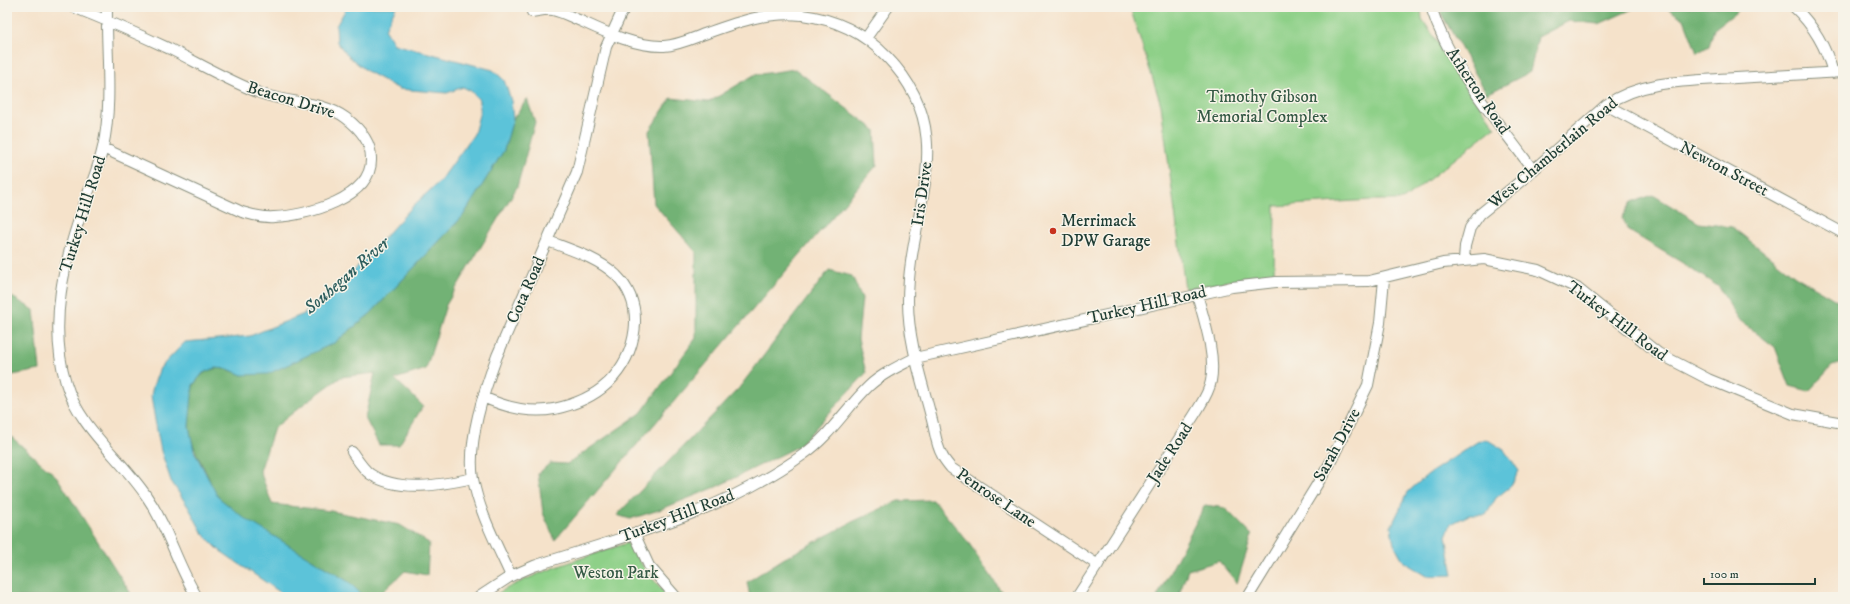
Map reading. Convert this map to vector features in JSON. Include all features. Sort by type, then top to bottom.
[{"type":"street","name":"Beacon Drive","points":[[73,7],[107,20],[261,93],[321,107],[338,113],[352,123],[364,136],[371,152],[372,161],[370,170],[361,184],[341,199],[318,208],[292,215],[266,217],[242,212],[103,148]]},
{"type":"street","name":"Turkey Hill Road","points":[[107,7],[107,121],[103,148],[75,229],[63,280],[58,332],[62,367],[70,395],[81,415],[127,469],[150,502],[177,560],[197,597]]},
{"type":"street","name":"Cota Road","points":[[511,576],[484,514],[473,478],[474,439],[483,397],[497,356],[577,172],[606,47],[611,34],[626,7]]},
{"type":"street","points":[[866,38],[888,7]]},
{"type":"street","name":"Atherton Road","points":[[1431,7],[1443,40],[1461,69],[1533,170]]},
{"type":"street","points":[[1794,7],[1806,18],[1819,35],[1838,72]]},
{"type":"street","name":"Iris Drive","points":[[532,12],[552,10],[611,34],[647,45],[666,46],[683,42],[750,19],[784,14],[801,15],[829,21],[850,29],[866,38],[894,65],[905,79],[918,105],[925,127],[928,170],[912,257],[908,301],[915,358]]},
{"type":"street","name":"West Chamberlain Road","points":[[1464,260],[1467,237],[1475,220],[1606,105],[1619,96],[1654,85],[1838,72]]},
{"type":"street","name":"Newton Street","points":[[1606,105],[1843,233]]},
{"type":"street","points":[[483,397],[511,408],[527,410],[553,409],[578,402],[594,394],[608,383],[619,369],[627,355],[634,338],[636,320],[634,303],[626,288],[615,274],[601,264],[548,241]]},
{"type":"street","name":"Turkey Hill Road","points":[[479,597],[511,576],[534,566],[690,515],[728,499],[778,472],[805,453],[825,436],[870,386],[886,374],[915,358],[1245,284],[1276,282],[1351,283],[1384,279],[1420,268],[1464,260],[1484,259],[1521,265],[1561,280],[1591,297],[1644,343],[1680,366],[1793,414],[1843,423]]},
{"type":"street","name":"Sarah Drive","points":[[1248,597],[1329,465],[1368,384],[1380,323],[1384,279]]},
{"type":"street","name":"Jade Road","points":[[1078,597],[1195,414],[1211,382],[1212,364],[1197,294]]},
{"type":"street","name":"Penrose Lane","points":[[915,358],[941,454],[951,468],[1098,565]]},
{"type":"street","points":[[352,452],[368,473],[378,478],[395,483],[430,485],[473,478]]},
{"type":"street","points":[[634,533],[649,566],[676,597]]},
{"type":"green space","name":"Timothy Gibson Memorial Complex","points":[[1130,7],[1421,7],[1422,19],[1495,127],[1403,200],[1371,200],[1275,206],[1274,276],[1250,277],[1185,289],[1161,105]]},
{"type":"green space","points":[[1440,7],[1637,7],[1599,24],[1569,21],[1538,37],[1530,72],[1487,94],[1442,15]]},
{"type":"green space","points":[[1665,7],[1743,7],[1714,29],[1709,46],[1697,53],[1684,19]]},
{"type":"green space","points":[[795,69],[875,130],[877,165],[555,540],[543,513],[538,474],[550,463],[567,464],[641,413],[696,338],[696,252],[654,204],[649,131],[671,98],[709,102],[754,75]]},
{"type":"green space","points":[[527,99],[535,122],[517,187],[446,305],[426,369],[395,379],[423,406],[399,445],[379,445],[365,418],[375,373],[341,377],[274,428],[260,471],[272,504],[331,511],[400,525],[429,543],[427,575],[405,571],[377,597],[364,597],[329,570],[272,537],[235,513],[219,498],[214,491],[191,437],[189,416],[192,389],[202,375],[211,370],[227,369],[242,375],[334,343],[370,314],[463,216],[504,150],[513,119]]},
{"type":"green space","points":[[1653,195],[1699,223],[1732,227],[1795,276],[1834,299],[1843,300],[1843,363],[1832,366],[1809,391],[1790,386],[1775,347],[1738,319],[1719,287],[1629,231],[1622,218],[1632,202]]},
{"type":"green space","points":[[829,270],[852,276],[862,298],[858,339],[866,373],[799,446],[716,487],[659,510],[630,519],[617,515],[739,388]]},
{"type":"green space","points":[[7,294],[34,310],[40,370],[7,376]]},
{"type":"green space","points":[[7,433],[57,477],[133,597],[7,597]]},
{"type":"green space","points":[[933,500],[968,542],[1005,597],[750,597],[747,582],[783,559],[852,522],[898,501]]},
{"type":"green space","points":[[1205,505],[1225,508],[1252,535],[1237,583],[1219,561],[1188,570],[1178,597],[1157,597]]},
{"type":"green space","name":"Weston Park","points":[[627,543],[650,576],[669,597],[491,597],[540,573]]},
{"type":"water","points":[[347,7],[396,7],[385,29],[394,44],[493,70],[504,80],[511,100],[513,119],[504,150],[463,216],[370,314],[334,343],[268,374],[242,375],[228,369],[215,368],[203,373],[193,385],[189,426],[194,451],[218,497],[244,518],[349,582],[364,597],[287,597],[219,550],[203,534],[189,508],[171,481],[161,451],[151,396],[160,368],[185,342],[250,336],[304,314],[346,279],[414,205],[441,180],[474,134],[480,111],[479,100],[471,91],[463,87],[447,93],[399,89],[368,72],[348,56],[337,42],[336,26]]},
{"type":"water","points":[[1486,439],[1504,450],[1519,471],[1510,487],[1496,498],[1486,515],[1469,515],[1451,524],[1446,536],[1453,575],[1427,576],[1404,562],[1394,544],[1391,527],[1408,492],[1427,475],[1477,442]]},
{"type":"place","name":"Merrimack DPW Garage","points":[[1053,231]]},
{"type":"water label","name":"Souhegan River","points":[[347,276]]}]
